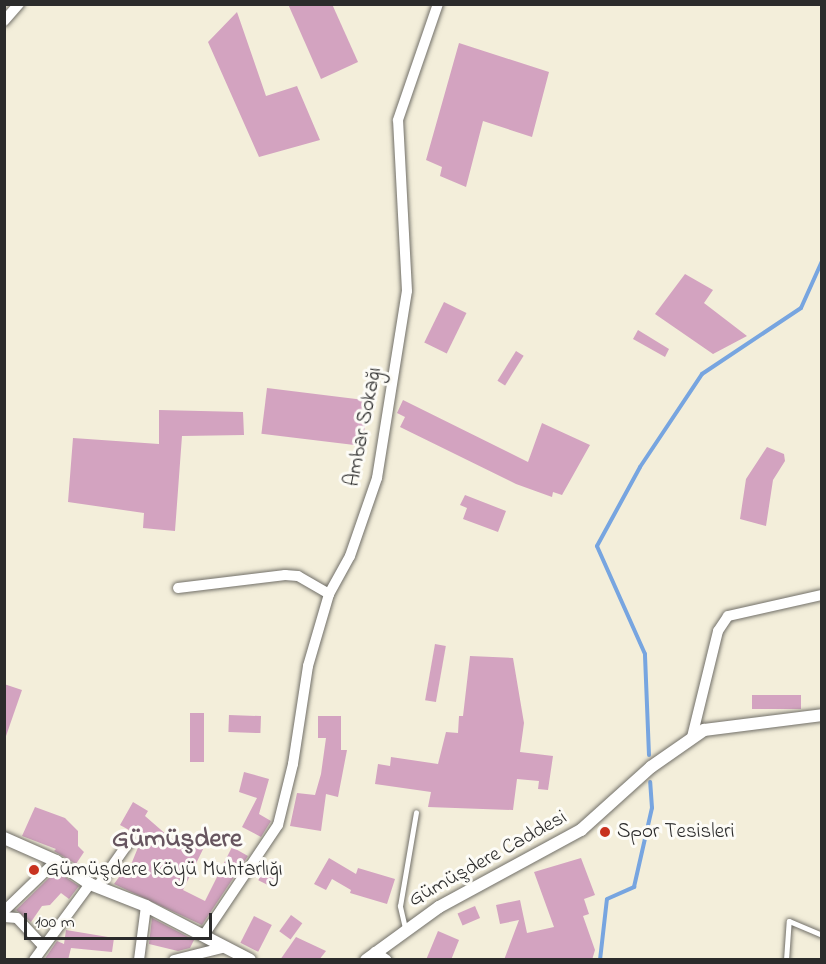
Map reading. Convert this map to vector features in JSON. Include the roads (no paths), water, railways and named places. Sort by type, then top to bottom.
[{"type":"street","points":[[4,21],[19,4]]},
{"type":"street","name":"Ambar Sokağı","points":[[204,935],[278,825],[293,764],[308,666],[329,594],[350,556],[377,478],[407,291],[398,120],[438,4]]},
{"type":"street","points":[[178,588],[285,575],[298,576],[329,594]]},
{"type":"street","points":[[692,737],[718,631],[728,616],[822,595]]},
{"type":"street","name":"Gümüşdere Caddesi","points":[[370,956],[405,928],[581,830],[692,737],[704,730],[822,715]]},
{"type":"street","points":[[4,838],[56,861],[94,885],[147,906],[250,960]]},
{"type":"street","points":[[34,960],[129,842]]},
{"type":"street","points":[[4,911],[56,861]]},
{"type":"street","points":[[139,960],[147,906]]},
{"type":"street","points":[[4,917],[17,918],[43,946]]},
{"type":"street","points":[[174,960],[226,947]]},
{"type":"street","points":[[370,956],[387,960]]},
{"type":"lane","points":[[405,928],[399,906],[416,812]]},
{"type":"lane","points":[[786,960],[789,921],[822,935]]},
{"type":"waterway","points":[[649,755],[645,654],[597,546],[640,467],[702,374],[801,308],[822,261]]},
{"type":"waterway","points":[[600,960],[607,899],[634,887],[652,808],[650,782]]},
{"type":"place","name":"Spor Tesisleri","points":[[605,832]]},
{"type":"place","name":"Gümüşdere Köyü Muhtarlığı","points":[[34,870]]},
{"type":"district","name":"Gümüşdere","points":[[177,840]]}]
